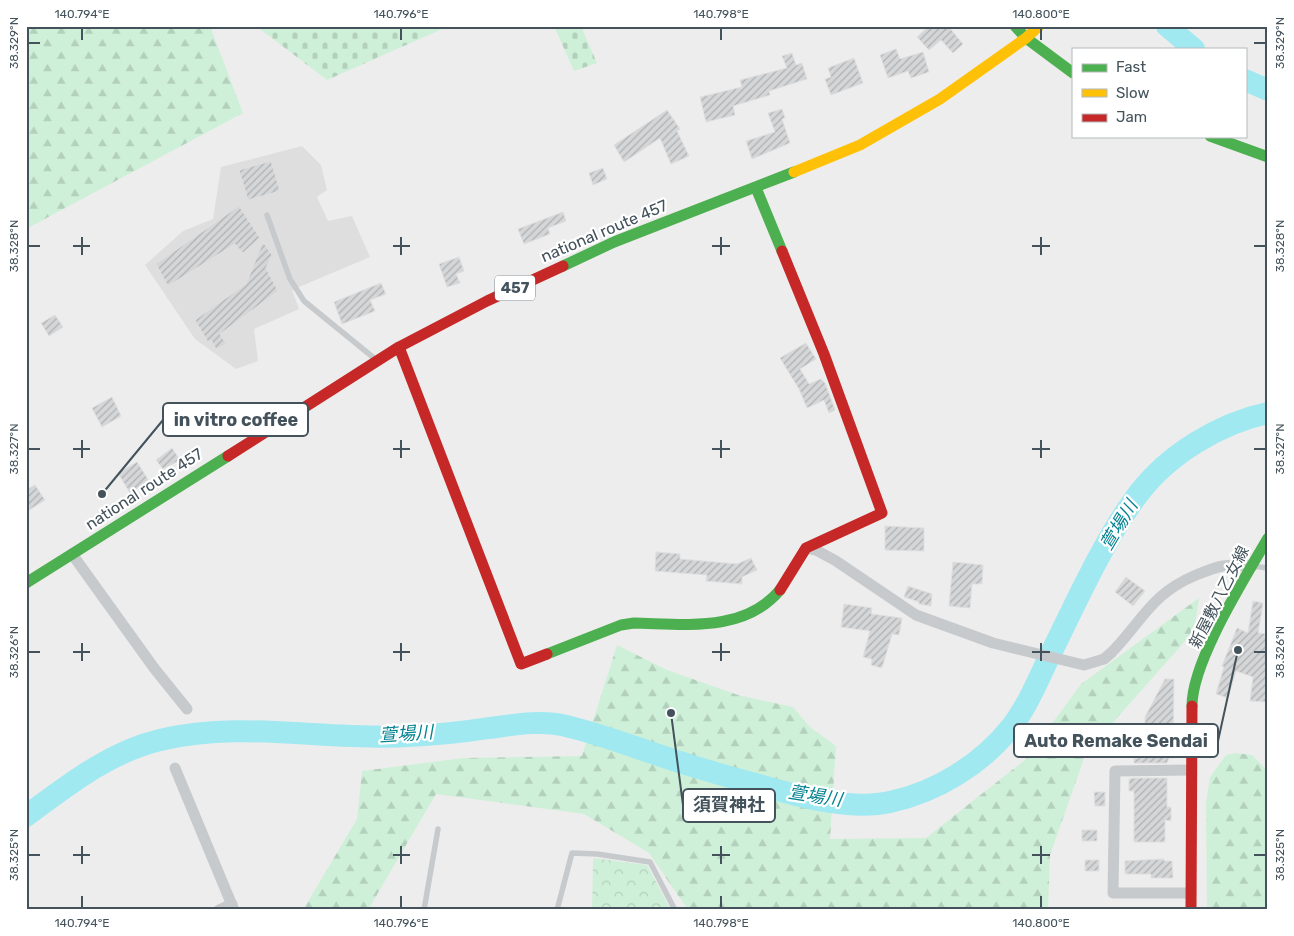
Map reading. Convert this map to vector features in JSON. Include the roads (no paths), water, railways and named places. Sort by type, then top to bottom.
[{"type":"main road","points":[[1015,26],[1026,38],[1072,72]]},
{"type":"main road","name":"457","points":[[1026,38],[1039,26]]},
{"type":"main road","name":"national route 457","points":[[26,583],[399,347],[487,301],[614,242],[756,188],[860,145],[940,100],[1026,38]]},
{"type":"main road","points":[[1216,138],[1268,157]]},
{"type":"main road","points":[[399,347],[521,664],[621,625],[634,623],[713,624],[745,617],[759,610],[776,596],[787,582],[806,548],[882,513],[824,354],[756,188]]},
{"type":"main road","name":"新屋敷八乙女線","points":[[1190,910],[1192,699],[1197,679],[1217,630],[1268,538]]},
{"type":"street","points":[[806,548],[816,550],[836,561],[916,615],[1006,647],[1084,665],[1104,659],[1112,652],[1166,590],[1212,567],[1224,564],[1252,566]]},
{"type":"street","points":[[72,554],[154,668],[187,709]]},
{"type":"street","points":[[175,768],[233,907],[219,910]]},
{"type":"street","points":[[1191,770],[1115,771],[1113,893],[1191,893]]},
{"type":"lane","points":[[267,215],[290,280],[304,301],[377,361]]},
{"type":"lane","points":[[1252,566],[1268,568]]},
{"type":"lane","points":[[424,910],[438,829]]},
{"type":"lane","points":[[557,910],[572,853],[597,854],[650,862],[675,910]]},
{"type":"waterway","points":[[1167,26],[1193,48]]},
{"type":"waterway","points":[[1246,80],[1268,90]]},
{"type":"waterway","name":"萱場川","points":[[26,816],[106,761],[141,745],[191,734],[253,731],[378,737],[449,733],[535,723],[562,725],[578,729],[698,768],[807,798],[858,805],[890,802],[908,797],[941,784],[973,764],[1000,740],[1012,726],[1033,691],[1102,551],[1126,511],[1151,479],[1180,453],[1214,432],[1232,424],[1268,413]]},
{"type":"place","name":"in vitro coffee","points":[[102,494]]},
{"type":"place","name":"Auto Remake Sendai","points":[[1238,650]]},
{"type":"place","name":"須賀神社","points":[[671,713]]}]
